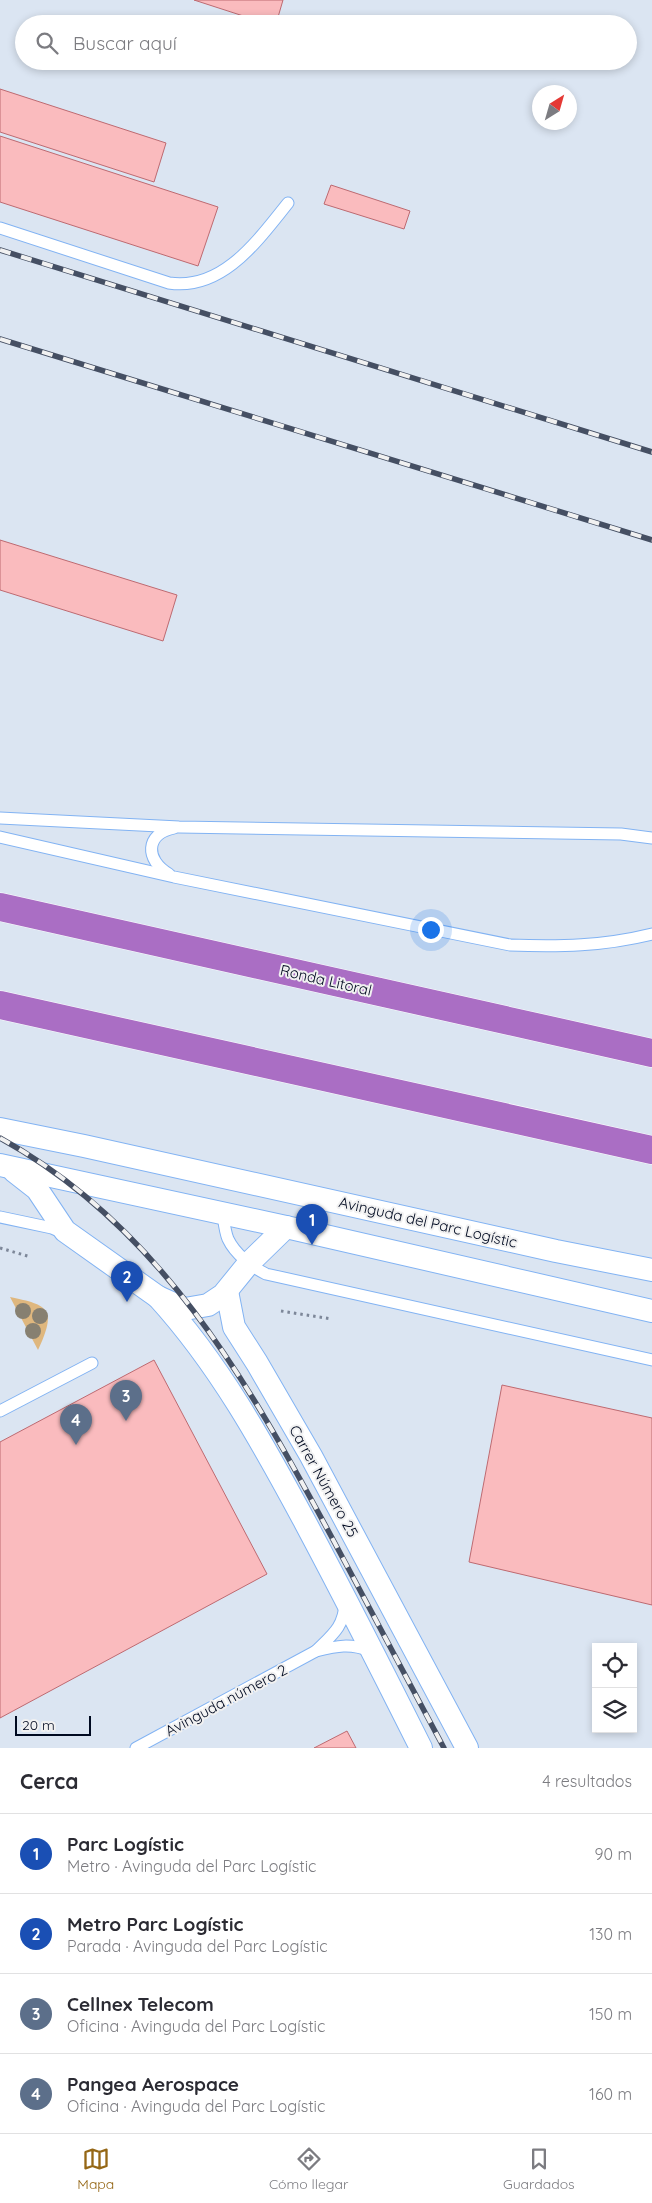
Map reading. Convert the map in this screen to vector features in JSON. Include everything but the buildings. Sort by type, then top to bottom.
[{"type":"highway","name":"Ronda Litoral","points":[[0,907],[652,1053]]},
{"type":"highway","points":[[0,1005],[652,1150]]},
{"type":"street","name":"Avinguda del Parc Logístic","points":[[0,1129],[463,1229],[556,1251],[652,1270]]},
{"type":"street","points":[[4,1166],[223,1215],[286,1227],[652,1311]]},
{"type":"street","points":[[4,1166],[37,1189],[60,1225],[76,1239],[158,1297],[177,1307],[192,1309],[216,1301],[227,1291],[249,1263],[286,1227]]},
{"type":"street","name":"Carrer Número 25","points":[[227,1291],[234,1327],[311,1456],[467,1748]]},
{"type":"street","points":[[158,1297],[210,1360],[278,1472],[345,1597],[421,1748]]},
{"type":"lane","points":[[0,228],[169,283],[182,284],[207,280],[236,262],[260,238],[288,203]]},
{"type":"lane","points":[[0,818],[179,827],[621,834],[652,838]]},
{"type":"lane","points":[[174,877],[160,868],[153,859],[151,852],[152,843],[158,835],[179,827]]},
{"type":"lane","points":[[0,837],[174,877],[510,945],[603,944],[652,934]]},
{"type":"lane","points":[[223,1215],[228,1239],[249,1263],[266,1274],[652,1360]]},
{"type":"lane","points":[[0,1217],[52,1228],[76,1239]]},
{"type":"lane","points":[[0,1411],[92,1363]]},
{"type":"lane","name":"Avinguda número 2","points":[[316,1651],[338,1630],[344,1616],[345,1597]]},
{"type":"lane","name":"Avinguda número 2","points":[[136,1748],[316,1651],[344,1644],[357,1646],[373,1652]]},
{"type":"path","points":[[0,1248],[31,1257]]},
{"type":"path","points":[[281,1312],[332,1320]]},
{"type":"shaded area","points":[[10,1297],[34,1303],[46,1311],[48,1317],[47,1326],[38,1350]]},
{"type":"railway","points":[[0,250],[652,452]]},
{"type":"railway","points":[[0,339],[652,540]]},
{"type":"railway","points":[[0,1138],[56,1174],[107,1215],[152,1261],[194,1311],[231,1364],[299,1476],[444,1748]]},
{"type":"place","name":"Parc Logístic","points":[[312,1245]]},
{"type":"place","name":"Metro Parc Logístic","points":[[127,1302]]},
{"type":"place","name":"Cellnex Telecom","points":[[126,1421]]},
{"type":"place","name":"Pangea Aerospace","points":[[76,1445]]}]
